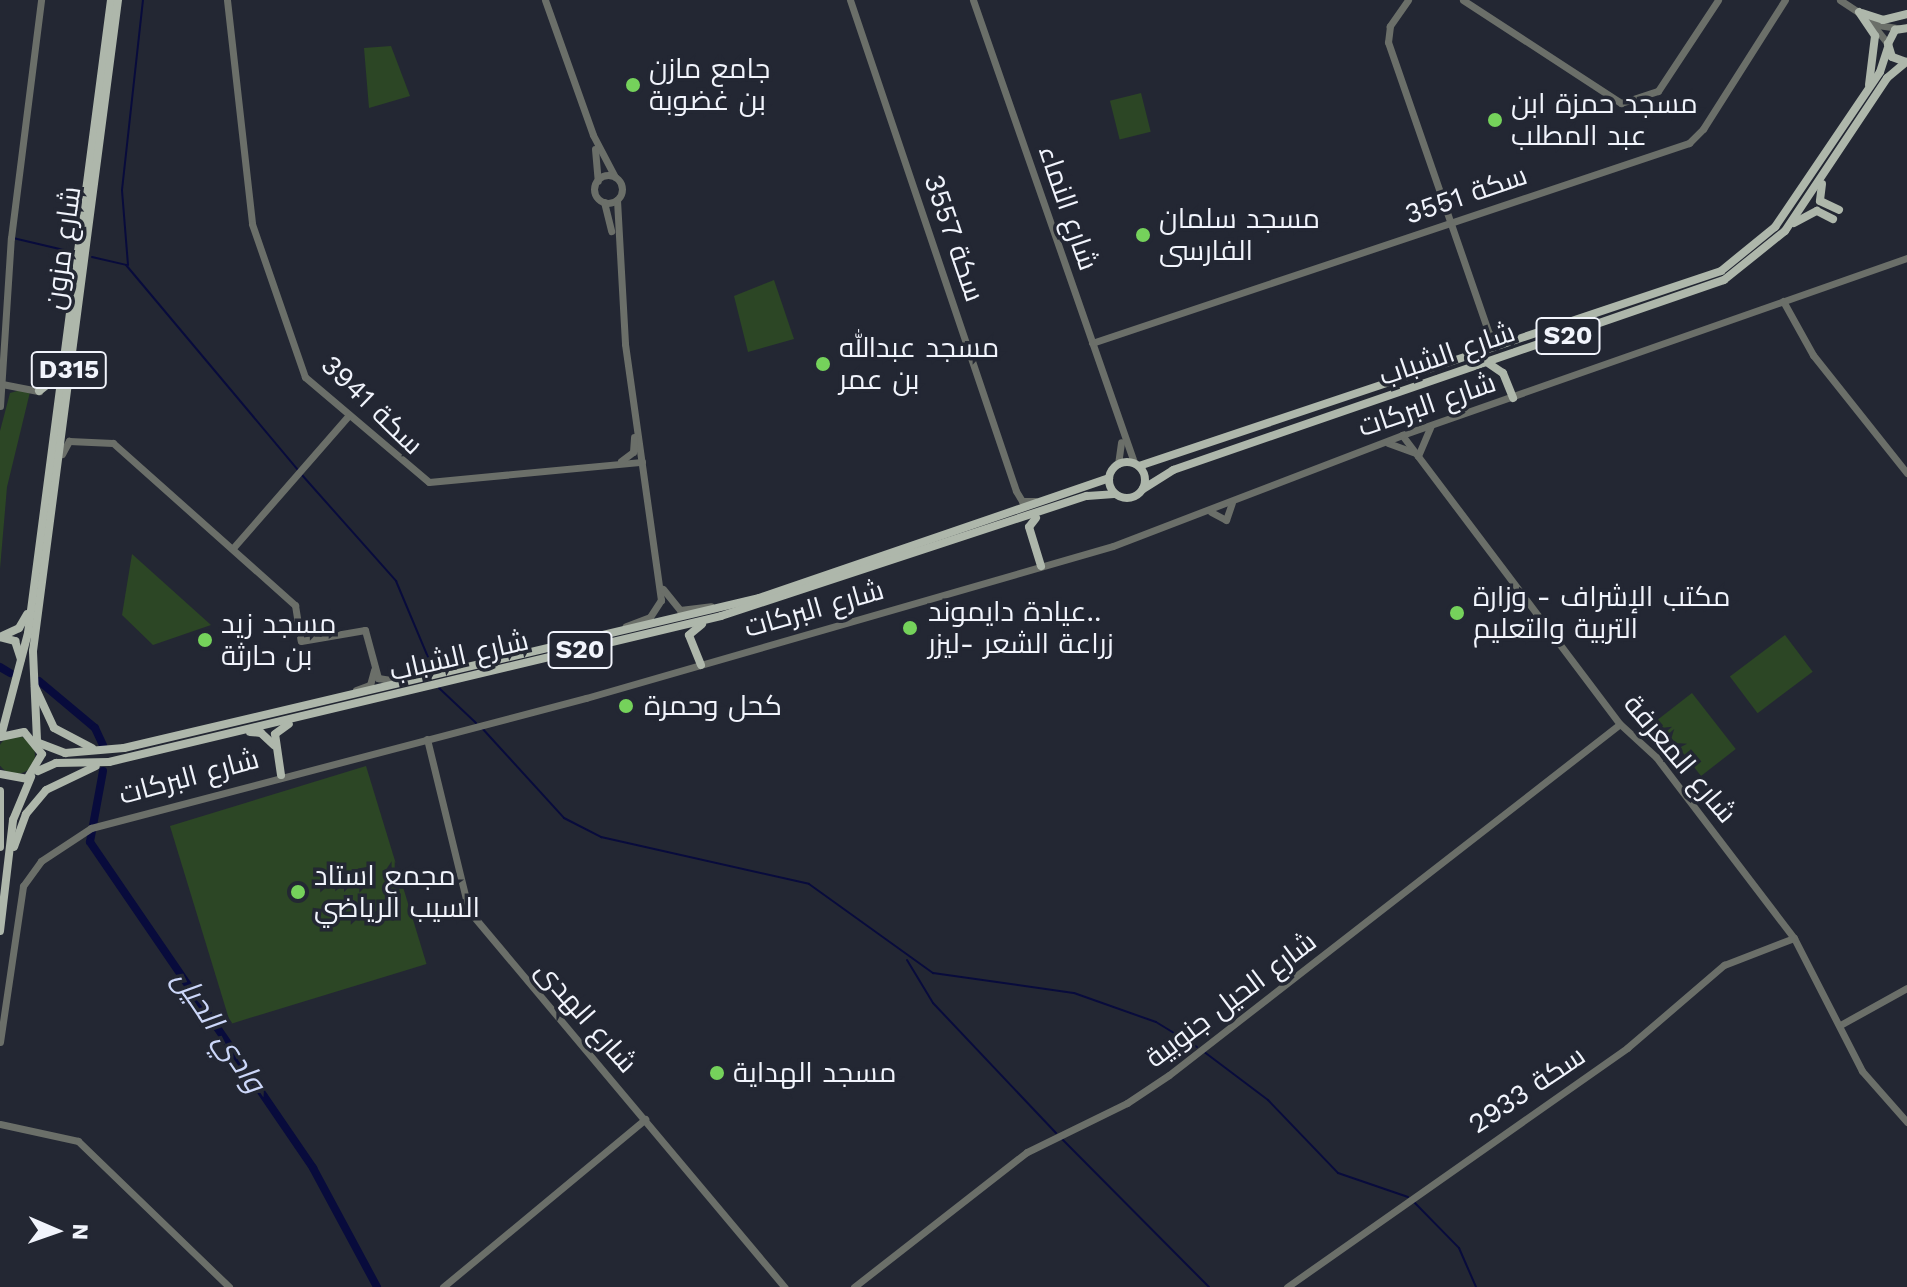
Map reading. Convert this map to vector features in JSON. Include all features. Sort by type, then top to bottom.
[{"type":"main road","name":"شارع مزون","points":[[1,737],[17,694],[33,590],[111,0]]},
{"type":"main road","name":"شارع مزون","points":[[34,774],[38,742],[33,651],[118,0]]},
{"type":"main road","points":[[1859,12],[1883,20],[1907,14]]},
{"type":"main road","points":[[1859,12],[1877,48],[1867,92]]},
{"type":"main road","name":"S20","points":[[1904,27],[1888,46],[1906,62]]},
{"type":"main road","name":"شارع الشباب","points":[[1137,465],[1675,290],[1740,259],[1775,227],[1867,92],[1888,46]]},
{"type":"main road","name":"شارع الشباب","points":[[1143,489],[1173,470],[1724,280],[1785,231],[1887,78],[1906,62]]},
{"type":"main road","points":[[1839,210],[1820,201],[1818,193],[1841,148]]},
{"type":"main road","points":[[1785,231],[1813,211],[1833,219]]},
{"type":"main road","points":[[39,391],[55,383],[67,333]]},
{"type":"main road","points":[[1503,373],[1507,357]]},
{"type":"main road","points":[[1488,363],[1503,373],[1513,398]]},
{"type":"main road","points":[[39,391],[50,398],[55,426]]},
{"type":"main road","points":[[1114,494],[1109,478],[1118,464]]},
{"type":"main road","name":"S20","points":[[1118,464],[1137,465]]},
{"type":"main road","points":[[1137,465],[1143,489]]},
{"type":"main road","name":"شارع الشباب","points":[[34,774],[56,763],[109,762],[721,616],[978,534],[1071,498],[1109,478]]},
{"type":"main road","name":"S20","points":[[1114,494],[1129,499],[1143,489]]},
{"type":"main road","name":"شارع الشباب","points":[[38,742],[65,753],[104,751],[319,703],[728,603],[1071,498],[1114,494]]},
{"type":"main road","points":[[1041,566],[1029,523],[1071,498]]},
{"type":"main road","points":[[978,534],[1020,525],[1033,539]]},
{"type":"main road","points":[[0,637],[23,624],[33,590]]},
{"type":"main road","points":[[701,665],[690,630],[721,616]]},
{"type":"main road","points":[[650,633],[681,632],[693,645]]},
{"type":"main road","points":[[0,637],[11,639],[20,651],[17,694]]},
{"type":"main road","points":[[33,651],[36,696],[47,719],[69,740],[104,751]]},
{"type":"main road","points":[[281,775],[275,746],[284,725],[393,694]]},
{"type":"main road","name":"S20","points":[[1,737],[16,731],[38,742]]},
{"type":"main road","points":[[166,748],[252,732],[275,746]]},
{"type":"main road","points":[[10,859],[26,814],[46,790],[109,762]]},
{"type":"main road","name":"S20","points":[[0,774],[12,781],[34,774]]},
{"type":"main road","points":[[0,931],[13,820],[34,774]]},
{"type":"main road","points":[[0,791],[0,847]]},
{"type":"street","points":[[0,406],[11,238],[41,0]]},
{"type":"street","name":"سكة 3941","points":[[227,0],[257,243],[305,377],[429,482],[642,462]]},
{"type":"street","points":[[545,0],[593,135],[622,187],[617,200],[617,265]]},
{"type":"street","name":"سكة 3557","points":[[850,0],[1016,491]]},
{"type":"street","name":"شارع النماء","points":[[973,0],[1092,343],[1119,432],[1137,465]]},
{"type":"street","points":[[1408,0],[1390,26],[1388,42],[1489,333],[1487,345],[1466,360]]},
{"type":"street","points":[[1463,0],[1621,103],[1658,91],[1718,0]]},
{"type":"street","name":"سكة 3551","points":[[1092,343],[1695,139],[1785,0]]},
{"type":"street","points":[[1840,0],[1859,12],[1904,27]]},
{"type":"street","points":[[1859,12],[1888,46]]},
{"type":"street","points":[[593,135],[598,181],[595,192],[604,202],[617,265],[658,571],[658,610],[596,635]]},
{"type":"street","points":[[598,181],[615,177]]},
{"type":"street","points":[[604,202],[617,200]]},
{"type":"street","name":"شارع البركات","points":[[0,1042],[18,898],[41,861],[91,828],[125,815],[427,739],[701,665],[1041,566],[1208,512],[1377,444],[1907,258]]},
{"type":"street","points":[[1783,301],[1833,380],[1907,473]]},
{"type":"street","points":[[1489,333],[1498,341],[1523,341]]},
{"type":"street","points":[[1,384],[39,391]]},
{"type":"street","points":[[65,402],[66,430],[78,439]]},
{"type":"street","points":[[614,464],[633,452],[634,407]]},
{"type":"street","points":[[233,548],[348,416]]},
{"type":"street","points":[[1377,444],[1398,444],[1418,456],[1431,425]]},
{"type":"street","name":"شارع النماء","points":[[1118,464],[1119,432]]},
{"type":"street","name":"شارع المعرفة","points":[[1402,435],[1620,724],[1656,757],[1794,938],[1842,1024],[1862,1071],[1907,1122]]},
{"type":"street","points":[[55,481],[64,445],[78,439],[113,443],[295,605],[301,641],[365,630],[374,663],[386,682],[439,675]]},
{"type":"street","points":[[1016,491],[1027,503],[1071,498]]},
{"type":"street","points":[[965,529],[1013,507],[1016,491]]},
{"type":"street","points":[[1208,512],[1226,520],[1232,502]]},
{"type":"street","points":[[658,571],[674,608],[728,603]]},
{"type":"street","points":[[319,703],[370,685],[374,663]]},
{"type":"street","name":"شارع الحيل جنوبية","points":[[854,1287],[1027,1152],[1169,1075],[1620,724]]},
{"type":"street","name":"شارع الهدى","points":[[427,739],[469,911],[784,1287]]},
{"type":"street","name":"سكة 2933","points":[[1287,1287],[1627,1048],[1724,965],[1794,938]]},
{"type":"street","points":[[1842,1024],[1907,988]]},
{"type":"street","points":[[443,1287],[645,1119]]},
{"type":"street","points":[[0,1124],[78,1141],[229,1287]]},
{"type":"green space","points":[[391,46],[410,96],[369,108],[364,48]]},
{"type":"green space","points":[[1141,93],[1151,132],[1120,140],[1110,101]]},
{"type":"green space","points":[[774,280],[794,339],[748,352],[734,296]]},
{"type":"green space","points":[[21,390],[30,392],[7,487],[0,569],[0,431],[10,393]]},
{"type":"green space","points":[[132,554],[211,625],[153,645],[122,615]]},
{"type":"green space","points":[[1785,635],[1813,672],[1758,713],[1730,677]]},
{"type":"green space","points":[[1692,693],[1736,749],[1701,776],[1657,720]]},
{"type":"green space","points":[[16,736],[29,742],[35,755],[29,768],[16,774],[3,768],[-3,755],[3,742]]},
{"type":"green space","name":"مجمع استاد السيب الرياضي","points":[[366,766],[427,964],[230,1024],[170,826]]},
{"type":"waterway","points":[[128,265],[122,190],[143,0]]},
{"type":"waterway","points":[[13,238],[72,252]]},
{"type":"waterway","points":[[92,257],[126,265],[298,470]]},
{"type":"waterway","points":[[302,475],[396,581],[433,669]]},
{"type":"waterway","name":"وادي الحيل","points":[[0,667],[10,673]]},
{"type":"waterway","name":"وادي الحيل","points":[[39,681],[95,728],[103,745]]},
{"type":"waterway","points":[[439,688],[476,723]]},
{"type":"waterway","points":[[481,727],[564,818],[601,837],[809,884],[933,973],[1074,993],[1156,1022],[1197,1047]]},
{"type":"waterway","name":"وادي الحيل","points":[[103,771],[90,842],[313,1168],[377,1287]]},
{"type":"waterway","points":[[907,960],[933,1003],[1056,1133]]},
{"type":"waterway","points":[[1203,1051],[1268,1100],[1338,1173],[1408,1197]]},
{"type":"waterway","points":[[1061,1138],[1209,1287]]},
{"type":"waterway","points":[[1413,1201],[1459,1248],[1476,1287]]},
{"type":"place","name":"جامع مازن بن غضوبة","points":[[633,85]]},
{"type":"place","name":"مسجد حمزة ابن عبد المطلب","points":[[1495,120]]},
{"type":"place","name":"مسجد سلمان الفارسى","points":[[1143,235]]},
{"type":"place","name":"مسجد عبدالله بن عمر","points":[[823,364]]},
{"type":"place","name":"مكتب الإشراف - وزارة التربية والتعليم","points":[[1457,613]]},
{"type":"place","name":"عيادة دايموند.. زراعة الشعر -ليزر","points":[[910,628]]},
{"type":"place","name":"مسجد زيد بن حارثة","points":[[205,640]]},
{"type":"place","name":"كحل وحمرة","points":[[626,706]]},
{"type":"place","name":"مجمع استاد السيب الرياضي","points":[[298,892]]},
{"type":"place","name":"مسجد الهداية","points":[[717,1073]]}]
